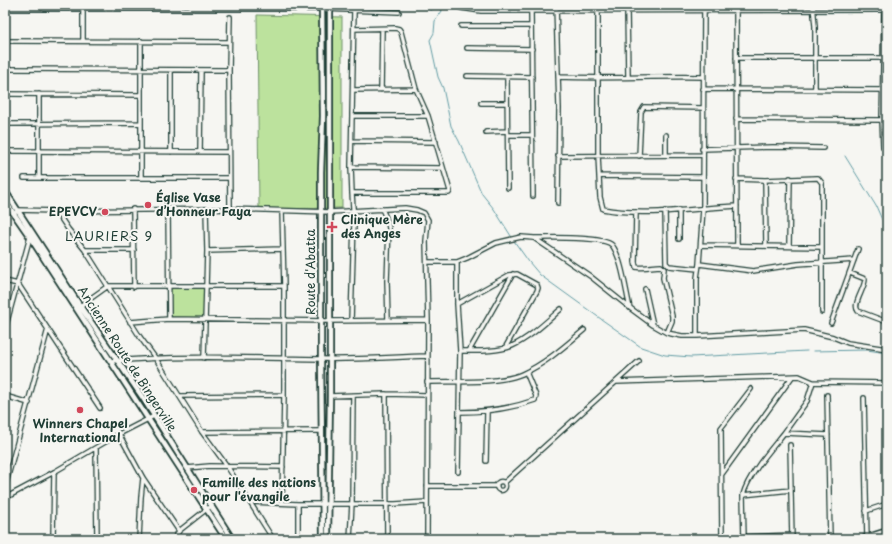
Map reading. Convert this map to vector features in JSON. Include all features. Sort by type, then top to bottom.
[{"type":"street","points":[[454,5],[461,8],[481,11],[885,11],[883,58],[885,90],[882,120],[883,146],[887,149]]},
{"type":"street","points":[[556,5],[558,77],[558,203]]},
{"type":"street","points":[[598,5],[598,155],[602,209],[636,212],[737,206]]},
{"type":"street","points":[[697,336],[698,269],[703,209],[702,149],[704,5]]},
{"type":"street","points":[[736,5],[736,245]]},
{"type":"street","points":[[813,5],[815,26],[815,89]]},
{"type":"street","points":[[845,5],[845,10]]},
{"type":"street","points":[[5,9],[45,7],[83,9],[88,7],[330,7],[354,10],[399,12]]},
{"type":"street","name":"Route d'Abatta","points":[[322,7],[323,116],[321,212],[321,359],[323,539]]},
{"type":"street","name":"Route d'Abatta","points":[[328,539],[330,396],[330,7]]},
{"type":"street","points":[[83,9],[83,41]]},
{"type":"street","points":[[352,321],[353,212],[351,167],[354,10]]},
{"type":"street","points":[[628,10],[628,77]]},
{"type":"street","points":[[531,11],[533,196]]},
{"type":"street","points":[[230,16],[230,209]]},
{"type":"street","points":[[461,26],[532,26]]},
{"type":"street","points":[[352,193],[448,194],[450,191],[428,116],[416,89],[401,32],[399,29],[395,28],[354,29]]},
{"type":"street","points":[[381,90],[382,29]]},
{"type":"street","points":[[5,40],[229,42]]},
{"type":"street","points":[[141,41],[141,178]]},
{"type":"street","points":[[467,48],[532,49]]},
{"type":"street","points":[[736,58],[883,58]]},
{"type":"street","points":[[5,69],[229,70]]},
{"type":"street","points":[[171,70],[171,152]]},
{"type":"street","points":[[200,152],[201,70]]},
{"type":"street","points":[[466,76],[532,77]]},
{"type":"street","points":[[507,77],[508,188]]},
{"type":"street","points":[[558,77],[597,79],[628,77],[703,77]]},
{"type":"street","points":[[353,90],[416,89]]},
{"type":"street","points":[[703,89],[885,90]]},
{"type":"street","points":[[5,94],[141,95]]},
{"type":"street","points":[[39,94],[39,178]]},
{"type":"street","points":[[481,103],[507,103]]},
{"type":"street","points":[[639,156],[640,112],[644,107],[703,108]]},
{"type":"street","points":[[352,116],[428,116]]},
{"type":"street","points":[[736,119],[882,120]]},
{"type":"street","points":[[5,124],[40,125],[141,123]]},
{"type":"street","points":[[486,132],[532,135]]},
{"type":"street","points":[[666,134],[666,155]]},
{"type":"street","points":[[352,141],[436,142]]},
{"type":"street","points":[[702,149],[823,148]]},
{"type":"street","points":[[5,151],[229,152]]},
{"type":"street","points":[[558,156],[702,155]]},
{"type":"street","points":[[351,167],[443,168]]},
{"type":"street","points":[[599,176],[702,177]]},
{"type":"street","points":[[24,178],[229,178]]},
{"type":"street","points":[[736,178],[765,180],[817,178],[822,183],[822,312]]},
{"type":"street","points":[[789,246],[790,178]]},
{"type":"street","points":[[765,180],[766,245]]},
{"type":"street","name":"Ancienne Route de Bingerville","points":[[5,191],[80,306],[143,398],[212,505],[232,539]]},
{"type":"street","name":"Ancienne Route de Bingerville","points":[[5,201],[30,237],[226,539]]},
{"type":"street","points":[[14,214],[18,210],[56,211],[168,209],[230,209],[321,212],[353,212],[382,209],[417,210],[424,213],[428,220],[426,240],[428,262],[427,539]]},
{"type":"street","points":[[168,209],[169,319]]},
{"type":"street","points":[[204,358],[207,251],[206,209]]},
{"type":"street","points":[[382,209],[389,228],[387,281],[388,320]]},
{"type":"street","points":[[133,210],[134,286]]},
{"type":"street","points":[[678,239],[679,210]]},
{"type":"street","points":[[56,211],[85,250],[202,432],[251,502],[273,539]]},
{"type":"street","points":[[282,211],[284,286],[284,431],[282,503]]},
{"type":"street","points":[[665,211],[666,263],[669,266],[698,269]]},
{"type":"street","points":[[636,212],[636,266],[640,268],[661,266],[664,269],[663,278],[672,316],[667,333]]},
{"type":"street","points":[[5,329],[30,237]]},
{"type":"street","points":[[428,262],[457,262],[496,243],[522,237],[600,240],[611,244],[617,255],[630,308]]},
{"type":"street","points":[[534,238],[590,276],[630,308],[653,325],[667,333],[682,336],[697,336],[804,330],[833,337],[848,343],[887,349]]},
{"type":"street","points":[[701,245],[821,247]]},
{"type":"street","points":[[207,251],[282,249]]},
{"type":"street","points":[[830,323],[858,249]]},
{"type":"street","points":[[85,250],[134,250]]},
{"type":"street","points":[[699,264],[753,271],[798,264],[854,260]]},
{"type":"street","points":[[457,262],[457,304],[460,351],[458,472]]},
{"type":"street","points":[[850,273],[865,279],[855,309],[887,322]]},
{"type":"street","points":[[457,304],[506,276],[513,274],[517,274],[537,285],[538,288],[504,348]]},
{"type":"street","points":[[469,351],[513,274]]},
{"type":"street","points":[[5,281],[18,284],[100,408]]},
{"type":"street","points":[[80,306],[108,286],[284,286]]},
{"type":"street","points":[[645,289],[653,325]]},
{"type":"street","points":[[460,351],[491,350],[510,346],[529,336],[561,309]]},
{"type":"street","points":[[130,322],[169,319],[284,321],[428,320]]},
{"type":"street","points":[[5,487],[48,330]]},
{"type":"street","points":[[427,382],[500,380],[521,375],[549,358],[584,330]]},
{"type":"street","points":[[111,361],[204,358],[330,359],[427,356]]},
{"type":"street","points":[[427,486],[497,486],[499,482],[504,483],[639,361]]},
{"type":"street","points":[[460,412],[487,412],[519,406],[535,400],[536,396],[526,372]]},
{"type":"street","points":[[616,382],[799,376],[813,382],[887,382]]},
{"type":"street","points":[[722,475],[792,377]]},
{"type":"street","points":[[790,445],[792,537],[744,538],[743,495],[745,488],[807,401],[813,382]]},
{"type":"street","points":[[722,539],[721,428],[751,389]]},
{"type":"street","points":[[330,396],[386,394],[427,395]]},
{"type":"street","points":[[386,394],[387,539]]},
{"type":"street","points":[[180,396],[284,395]]},
{"type":"street","points":[[827,395],[830,539]]},
{"type":"street","points":[[5,396],[29,403]]},
{"type":"street","points":[[350,539],[352,503],[353,396]]},
{"type":"street","points":[[864,398],[865,538],[887,531]]},
{"type":"street","points":[[486,461],[487,412]]},
{"type":"street","points":[[5,498],[154,416]]},
{"type":"street","points":[[202,432],[322,431]]},
{"type":"street","points":[[784,433],[828,435]]},
{"type":"street","points":[[119,434],[143,478],[179,531]]},
{"type":"street","points":[[96,448],[97,539]]},
{"type":"street","points":[[187,468],[227,466],[283,467]]},
{"type":"street","points":[[53,539],[54,472]]},
{"type":"street","points":[[139,539],[140,497],[143,478]]},
{"type":"street","points":[[497,486],[499,490],[503,490],[506,487],[504,483]]},
{"type":"street","points":[[743,495],[791,490]]},
{"type":"street","points":[[251,502],[298,504],[386,504],[427,502]]},
{"type":"street","points":[[298,504],[298,539]]},
{"type":"street","points":[[866,511],[887,504]]},
{"type":"street","points":[[174,539],[179,531],[212,505]]},
{"type":"street","points":[[876,539],[887,535]]},
{"type":"green space","points":[[257,15],[342,17],[342,208],[259,209]]},
{"type":"green space","points":[[170,287],[205,287],[203,318],[171,317]]},
{"type":"waterway","points":[[424,5],[430,10],[440,6],[442,11],[435,21],[434,33],[430,40],[438,77],[443,88],[451,126],[482,194],[494,209],[511,236]]},
{"type":"waterway","points":[[845,156],[876,206],[887,231]]},
{"type":"waterway","points":[[514,241],[540,275],[641,347],[665,355],[691,357],[807,351]]},
{"type":"waterway","points":[[813,351],[867,350],[887,353]]},
{"type":"place","name":"Église Vase d’Honneur Faya","points":[[148,205]]},
{"type":"place","name":"EPEVCV","points":[[105,212]]},
{"type":"place","name":"Clinique Mère des Anges","points":[[332,227]]},
{"type":"place","name":"Winners Chapel International","points":[[80,410]]},
{"type":"place","name":"Famille des nations pour l'évangile","points":[[194,490]]},
{"type":"district","name":"LAURIERS 9","points":[[109,236]]}]
